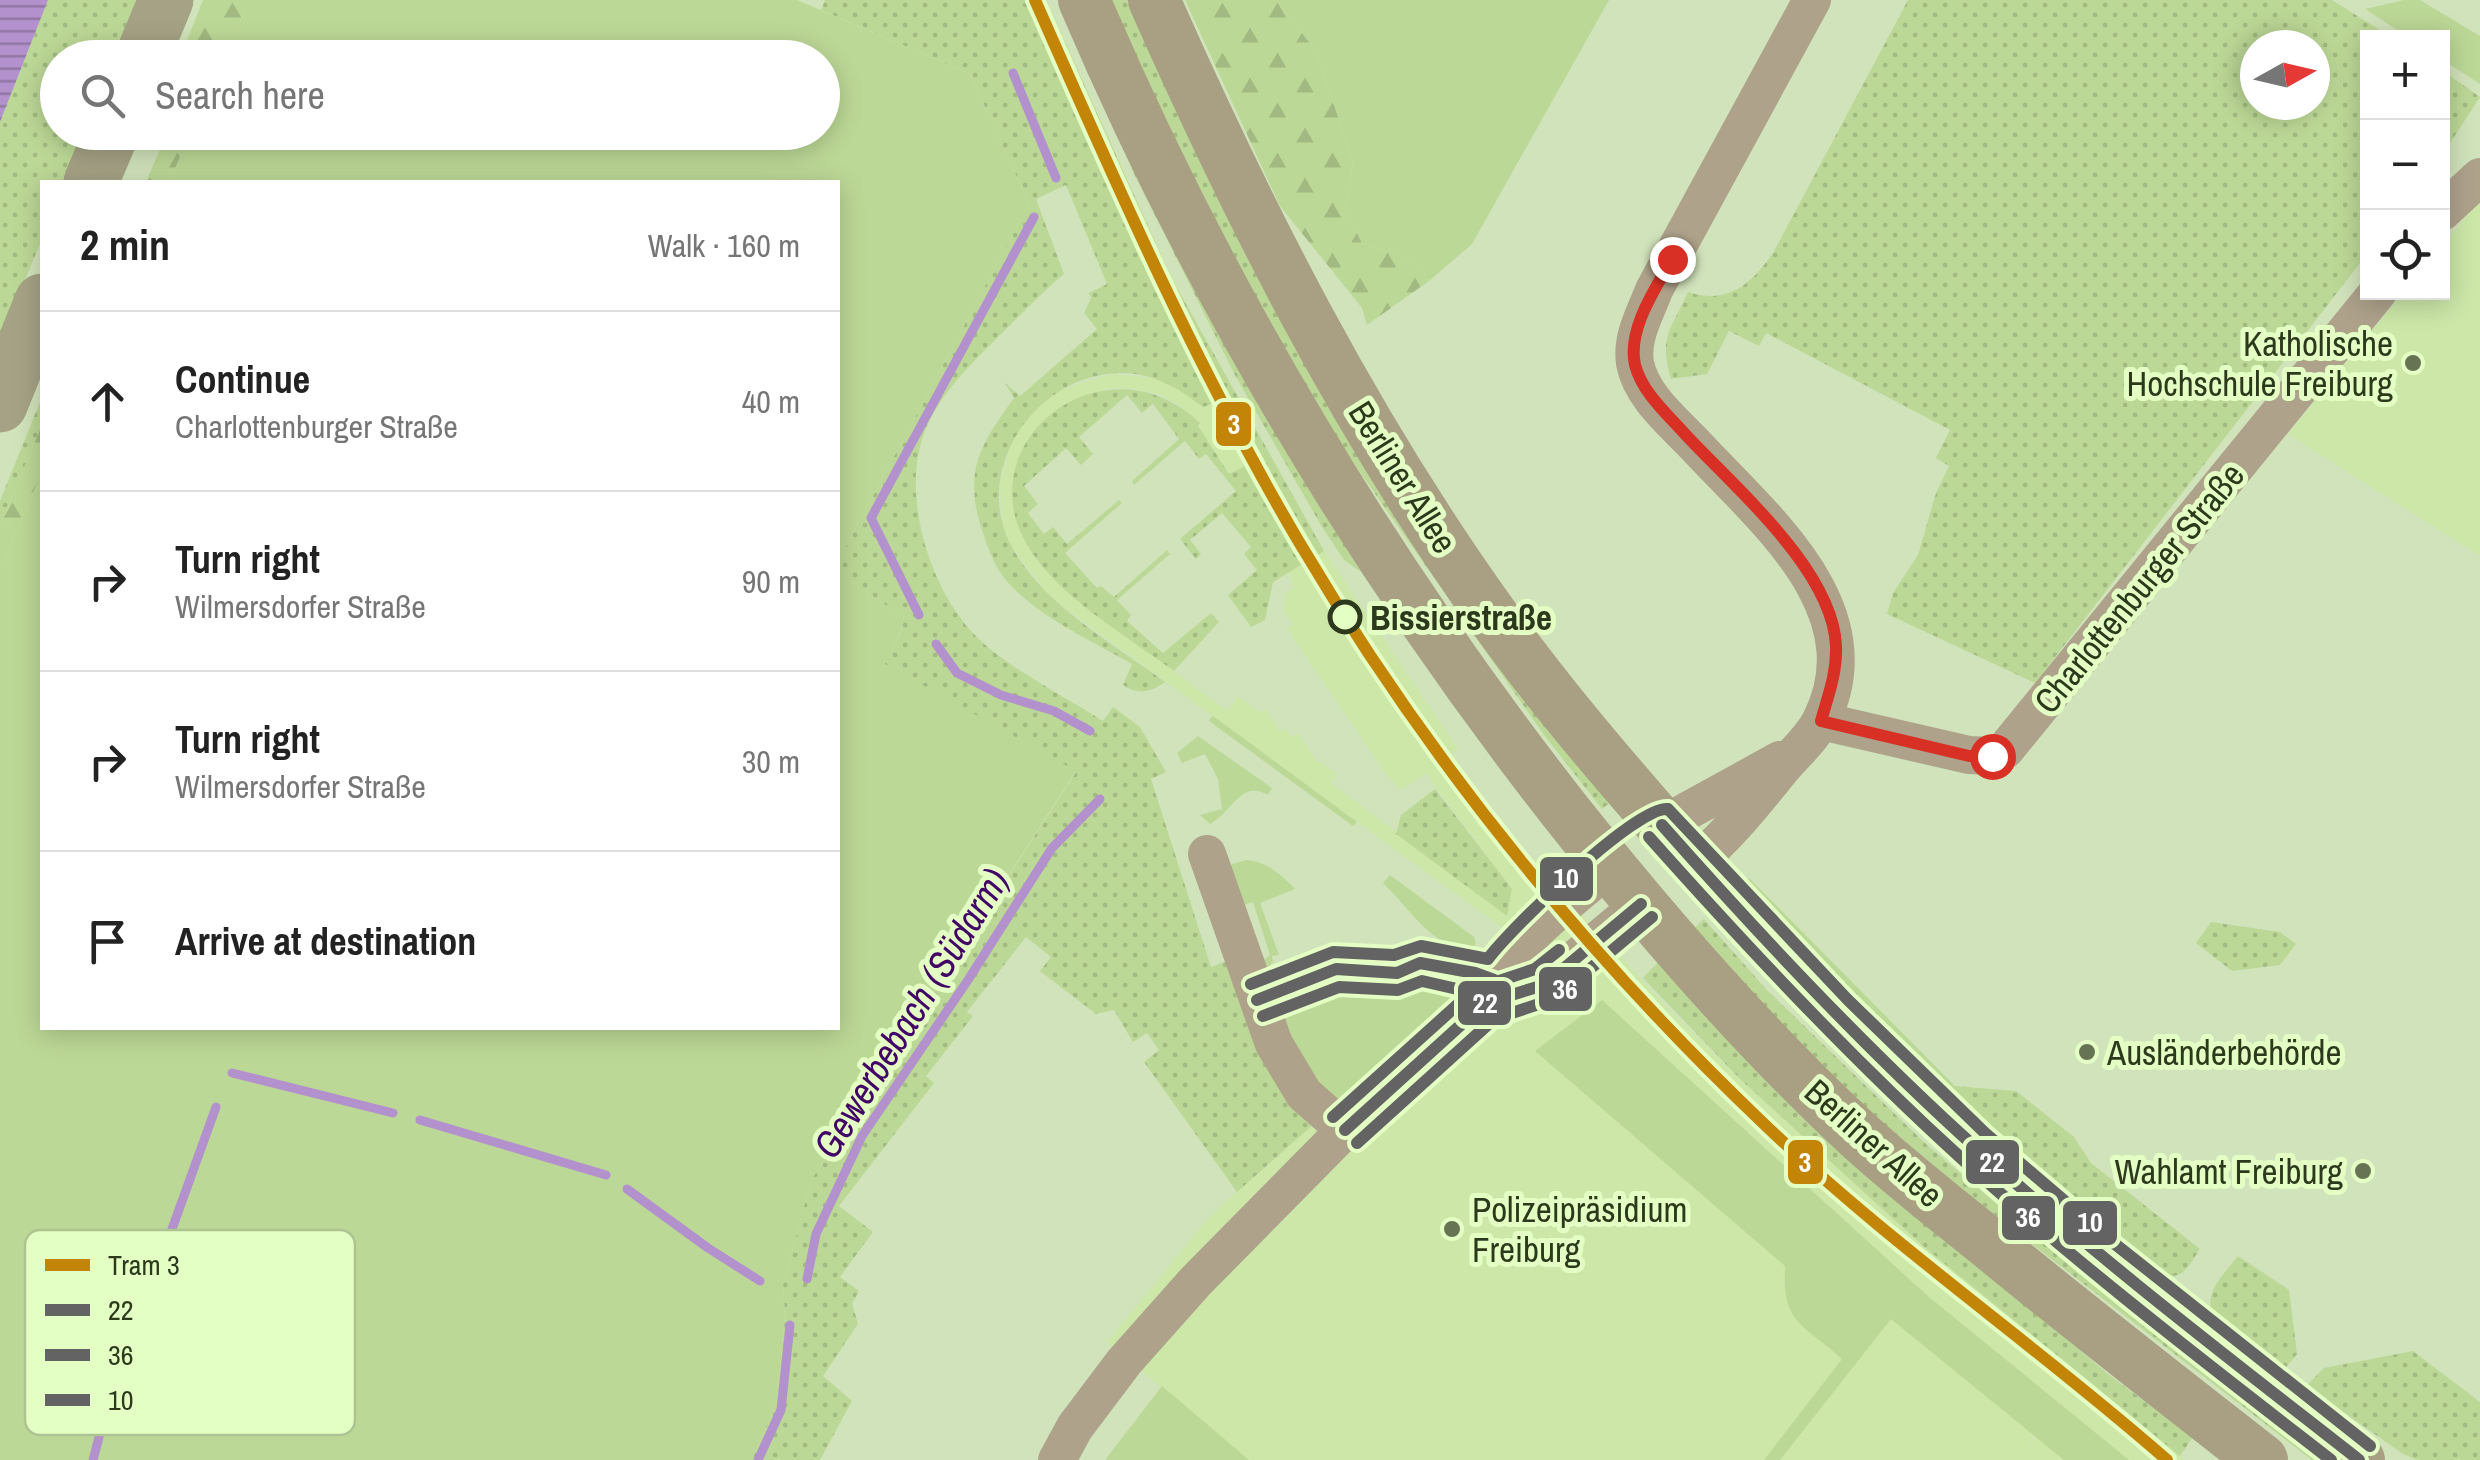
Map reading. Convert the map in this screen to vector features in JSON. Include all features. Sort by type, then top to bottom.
[{"type":"highway","points":[[149,40],[166,0]]},
{"type":"highway","points":[[92,180],[104,150]]},
{"type":"highway","points":[[0,405],[40,306]]},
{"type":"main road","name":"Berliner Allee","points":[[1084,0],[1126,99],[1221,288],[1312,448],[1441,646],[1626,885],[1752,1028],[1852,1129],[2044,1288],[2262,1460]]},
{"type":"main road","name":"Berliner Allee","points":[[1154,0],[1262,232],[1317,338],[1400,479],[1493,616],[1679,844],[1818,996],[1971,1142],[2176,1316],[2359,1460]]},
{"type":"main road","points":[[1626,885],[1679,844]]},
{"type":"street","points":[[1679,844],[1795,752],[1821,721],[1835,673],[1836,643],[1815,581],[1772,528],[1651,398],[1636,365],[1635,337],[1654,290],[1812,0]]},
{"type":"street","points":[[2444,210],[2480,177]]},
{"type":"street","name":"Charlottenburger Straße","points":[[1821,721],[1969,756],[1992,756],[2005,750],[2371,300]]},
{"type":"street","points":[[1208,854],[1274,1044],[1304,1094],[1345,1130]]},
{"type":"street","points":[[1056,1460],[1075,1427],[1124,1362],[1196,1281],[1345,1130],[1486,1003],[1544,985],[1626,885]]},
{"type":"shaded area","points":[[0,0],[48,0],[0,122]]},
{"type":"shaded area","points":[[1046,0],[1123,177],[1228,382],[1324,551],[1458,749],[1448,757],[1508,835],[1664,1004],[1740,1079],[1923,1246],[2185,1460],[2129,1460],[1929,1297],[1602,1000],[1535,1051],[1786,1266],[1784,1287],[1821,1340],[1842,1359],[1764,1460],[1249,1460],[1107,1342],[1210,1216],[1461,994],[1481,962],[1499,954],[1515,937],[1068,610],[1047,592],[1011,546],[1003,526],[1000,484],[1012,439],[1035,409],[1061,390],[1110,374],[1155,378],[1186,393]],"holes":[[[1110,388],[1136,389],[1175,402],[1200,423],[1197,426],[1294,587],[1285,593],[1284,611],[1293,624],[1287,629],[1388,777],[1401,790],[1426,774],[1512,889],[1507,915],[1331,783],[1337,774],[1315,759],[1298,734],[1292,737],[1285,728],[1280,731],[1265,709],[1260,713],[1238,696],[1227,711],[1076,598],[1037,561],[1021,535],[1014,477],[1032,435],[1066,403]]]},
{"type":"shaded area","name":"Katholische Hochschule Freiburg","points":[[2480,199],[2480,556],[2288,434],[2397,300],[2450,300],[2450,236]]},
{"type":"shaded area","points":[[1891,1318],[2036,1434],[2025,1449],[2038,1435],[2064,1460],[1780,1460]]},
{"type":"green space","points":[[48,0],[142,0],[125,40],[40,40],[40,150],[80,150],[67,180],[40,180],[40,244],[0,340],[0,122]]},
{"type":"green space","points":[[203,0],[250,0],[232,40],[187,40]]},
{"type":"green space","points":[[250,0],[797,0],[970,74],[1029,204],[840,557],[840,180],[170,180],[183,150],[840,150],[840,40],[232,40]]},
{"type":"green space","points":[[825,0],[1046,0],[1172,279],[1324,551],[1273,582],[1265,620],[1251,627],[1228,595],[1257,570],[1244,554],[1251,547],[1222,513],[1190,540],[1201,554],[1196,559],[1180,539],[1236,491],[1206,454],[1199,459],[1185,441],[1134,485],[1132,481],[1179,439],[1153,404],[1142,413],[1127,395],[1079,437],[1093,454],[1081,465],[1066,448],[1024,486],[1038,504],[1028,513],[1044,534],[1053,527],[1067,544],[1119,500],[1122,503],[1065,553],[1097,588],[1101,586],[1114,597],[1167,550],[1170,554],[1117,600],[1131,615],[1127,621],[1163,653],[1211,613],[1219,622],[1174,671],[1092,612],[1037,560],[1025,541],[1013,503],[1016,467],[1031,435],[1057,410],[1089,394],[1126,389],[1163,398],[1200,423],[1198,426],[1229,474],[1250,464],[1217,402],[1203,407],[1171,386],[1145,376],[1103,375],[1072,384],[1045,402],[1023,425],[1007,453],[1000,484],[1001,516],[1012,547],[1042,588],[1081,622],[1165,682],[1144,691],[1123,685],[1132,664],[1048,616],[1005,579],[980,524],[974,487],[979,457],[1014,398],[1005,383],[1020,396],[1097,329],[1084,313],[1091,298],[1089,293],[1107,284],[1066,185],[1036,199],[1064,274],[976,359],[929,422],[916,469],[916,497],[924,543],[946,596],[983,643],[1103,721],[1113,707],[1140,727],[1166,772],[1151,779],[1211,967],[1232,959],[1314,1124],[1237,1192],[1144,1062],[1159,1050],[1147,1033],[1133,1042],[1114,1010],[1096,1014],[1040,971],[1051,957],[1026,937],[967,1012],[973,1016],[926,1076],[934,1083],[839,1206],[873,1232],[840,1277],[859,1291],[852,1303],[858,1324],[823,1376],[852,1401],[820,1460],[752,1460],[777,1400],[785,1317],[783,1285],[811,1180],[1076,772],[884,664],[904,617],[840,575],[840,557],[1029,204],[970,74],[821,10]]},
{"type":"green space","points":[[1059,0],[1311,490],[1361,572],[1344,560],[1322,527],[1236,377],[1133,172]]},
{"type":"green space","points":[[1100,0],[1140,0],[1616,798],[1602,809],[1544,735],[1280,358]]},
{"type":"green space","points":[[1185,0],[1276,0],[1317,52],[1353,163],[1345,208],[1362,243],[1417,263],[1429,281],[1367,325],[1362,308],[1280,206]]},
{"type":"green space","points":[[1276,0],[1609,0],[1472,244],[1429,281],[1417,263],[1362,243],[1345,208],[1353,163],[1317,52]]},
{"type":"green space","points":[[1908,0],[2332,0],[2380,30],[2360,30],[2360,263],[2035,683],[1887,614],[1893,593],[1918,555],[1936,493],[1949,466],[1936,458],[1950,430],[1766,333],[1759,346],[1729,331],[1707,374],[1671,379],[1666,342],[1688,292],[1727,294],[1756,274],[1773,253]]},
{"type":"green space","points":[[2420,0],[2480,36],[2480,84],[2450,65],[2450,30],[2397,30],[2365,9]]},
{"type":"green space","points":[[2450,76],[2480,97],[2450,143]]},
{"type":"green space","points":[[160,150],[183,150],[170,180],[147,180]]},
{"type":"green space","points":[[40,402],[40,430],[0,525],[0,501]]},
{"type":"green space","points":[[40,430],[40,477],[0,570],[0,525]]},
{"type":"green space","points":[[40,477],[40,1030],[840,1030],[840,575],[904,617],[885,664],[1076,771],[811,1180],[783,1285],[785,1317],[777,1400],[752,1460],[0,1460],[0,570]]},
{"type":"green space","points":[[1212,716],[1357,822],[1353,826],[1209,721]]},
{"type":"green space","points":[[1198,736],[1272,788],[1268,795],[1258,791],[1243,794],[1210,824],[1200,815],[1222,809],[1218,779],[1205,754],[1182,763],[1177,753]]},
{"type":"green space","points":[[1435,789],[1512,889],[1507,916],[1396,834],[1401,815]]},
{"type":"green space","points":[[1246,860],[1267,866],[1295,889],[1260,903],[1279,955],[1272,956],[1273,962],[1258,978],[1254,968],[1270,955],[1253,902],[1232,909],[1228,869]]},
{"type":"green space","points":[[1390,875],[1474,937],[1476,943],[1470,952],[1443,942],[1422,925],[1383,883]]},
{"type":"green space","points":[[1749,878],[1955,1086],[2016,1091],[2074,1137],[2091,1163],[2200,1249],[2186,1269],[2178,1275],[2166,1275],[1976,1125],[1740,887]]},
{"type":"green space","points":[[1704,919],[1766,989],[1927,1145],[1990,1198],[2132,1302],[2332,1460],[2312,1460],[1850,1100],[1688,934]]},
{"type":"green space","points":[[2211,922],[2280,932],[2296,944],[2280,965],[2232,971],[2196,943]]},
{"type":"green space","points":[[1660,960],[1873,1177],[2108,1374],[2193,1437],[2180,1456],[1923,1246],[1740,1079],[1643,978]]},
{"type":"green space","points":[[1332,983],[1434,987],[1461,994],[1338,1103],[1304,1066],[1282,1016],[1292,998]]},
{"type":"green space","points":[[1602,1000],[1929,1297],[2129,1460],[2064,1460],[1891,1319],[1780,1460],[1764,1460],[1842,1359],[1791,1312],[1785,1266],[1535,1051]]},
{"type":"green space","points":[[2238,1256],[2289,1290],[2297,1354],[2284,1370],[2211,1311],[2214,1288]]},
{"type":"green space","points":[[2413,1351],[2480,1402],[2480,1460],[2417,1460],[2306,1386],[2324,1368]]},
{"type":"green space","points":[[1162,1386],[1249,1460],[1105,1460]]},
{"type":"waterway","name":"Gewerbebach (Südarm)","points":[[1013,73],[1056,178]]},
{"type":"waterway","name":"Gewerbebach (Südarm)","points":[[919,615],[871,518],[1034,217]]},
{"type":"waterway","name":"Gewerbebach (Südarm)","points":[[936,644],[957,673],[1001,695],[1054,711],[1090,731]]},
{"type":"waterway","name":"Gewerbebach (Südarm)","points":[[807,1279],[816,1234],[862,1136],[1052,848],[1100,799]]},
{"type":"waterway","points":[[232,1073],[393,1113]]},
{"type":"waterway","points":[[172,1230],[216,1107]]},
{"type":"waterway","points":[[420,1120],[606,1175]]},
{"type":"waterway","points":[[627,1189],[760,1281]]},
{"type":"waterway","name":"Gewerbebach (Südarm)","points":[[758,1460],[781,1410],[790,1325]]},
{"type":"waterway","points":[[93,1460],[100,1435]]},
{"type":"tram line","name":"3","points":[[1035,0],[1159,275],[1262,477],[1399,698],[1511,848],[1632,989],[1810,1167],[2167,1460]]},
{"type":"transit line","name":"10","points":[[1251,984],[1333,952],[1394,955],[1421,946],[1488,959],[1546,898],[1603,847],[1652,813],[1668,809],[1848,1000],[1985,1133],[2115,1244],[2370,1446]]},
{"type":"transit line","name":"22","points":[[1662,825],[1814,991],[1975,1147],[2116,1268],[2359,1460]]},
{"type":"transit line","name":"36","points":[[1649,837],[1800,1001],[1961,1158],[2096,1275],[2331,1460]]},
{"type":"transit line","name":"22","points":[[1345,1130],[1485,1003],[1544,985],[1641,904]]},
{"type":"transit line","name":"36","points":[[1357,1143],[1494,1019],[1554,999],[1652,917]]},
{"type":"transit line","name":"10","points":[[1333,1117],[1475,989],[1535,969],[1559,950]]},
{"type":"transit line","name":"22","points":[[1257,1000],[1336,969],[1397,973],[1420,963],[1494,980]]},
{"type":"transit line","name":"36","points":[[1263,1016],[1339,987],[1398,990],[1422,981],[1488,996]]},
{"type":"place","name":"Katholische Hochschule Freiburg","points":[[2413,363]]},
{"type":"place","name":"Bissierstraße","points":[[1345,617]]},
{"type":"place","name":"Ausländerbehörde","points":[[2087,1052]]},
{"type":"place","name":"Wahlamt Freiburg","points":[[2363,1171]]},
{"type":"place","name":"Polizeipräsidium Freiburg","points":[[1452,1229]]},
{"type":"route","points":[[1672,259],[1635,337],[1636,365],[1651,398],[1772,528],[1815,581],[1836,643],[1835,673],[1821,721],[1969,756],[1992,756]]}]
